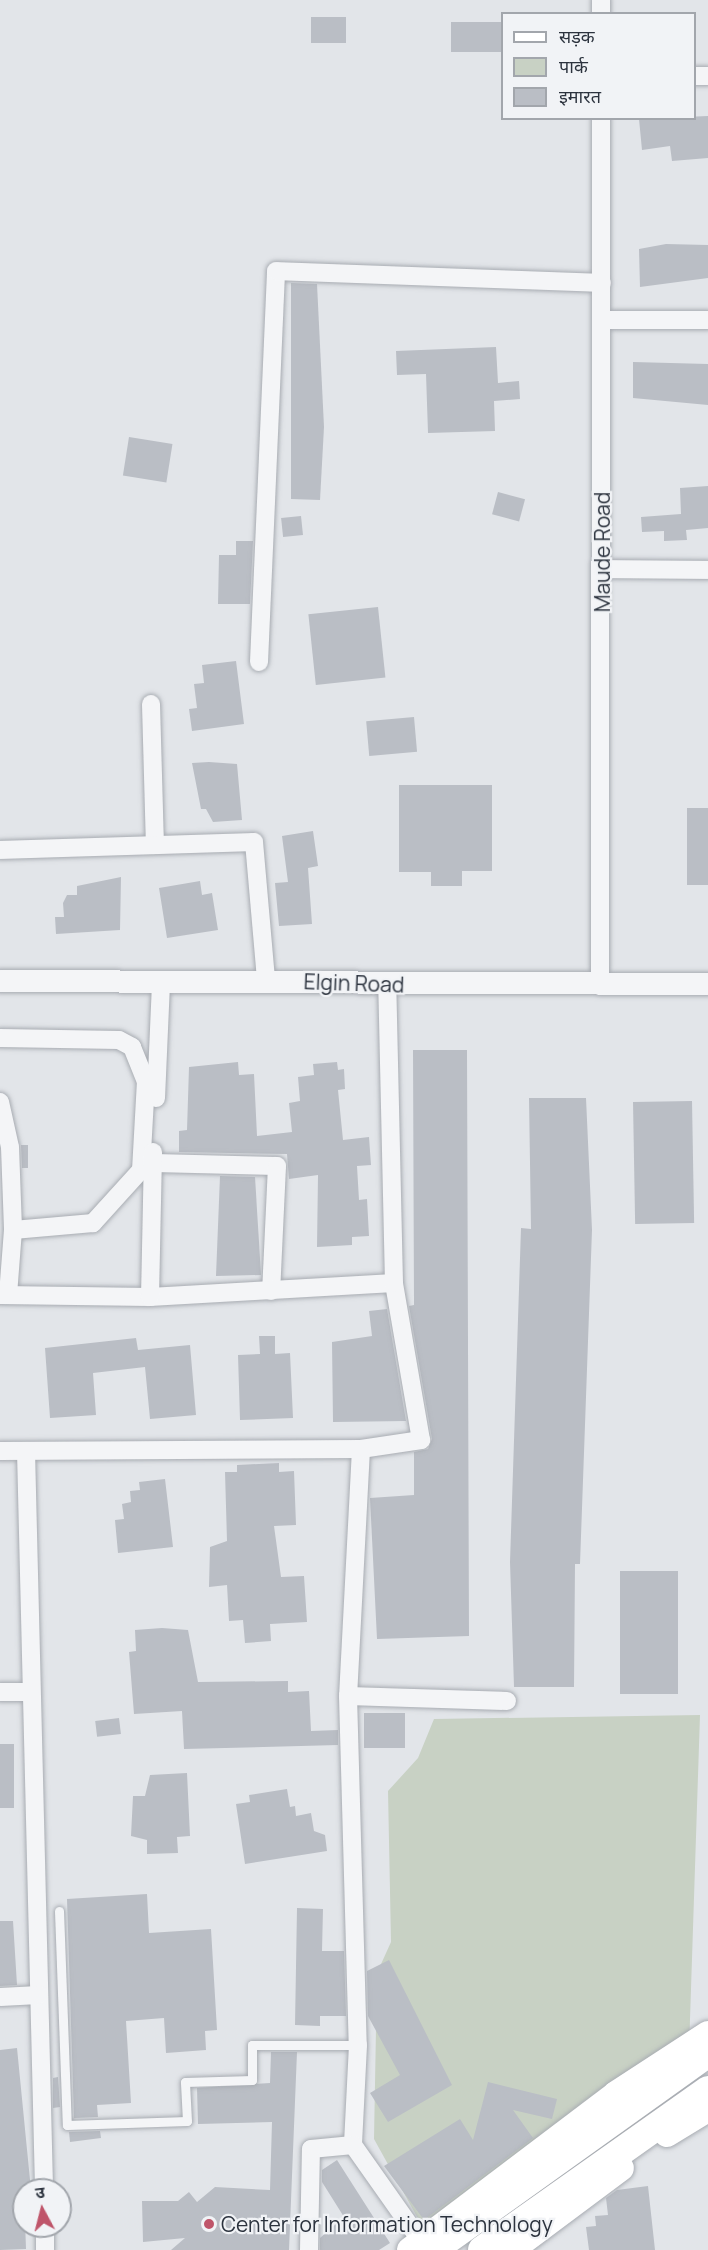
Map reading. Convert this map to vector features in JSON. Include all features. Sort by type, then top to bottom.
[{"type":"main road","points":[[422,2248],[616,2094],[708,2034]]},
{"type":"main road","points":[[422,2248],[708,2054]]},
{"type":"main road","points":[[482,2250],[708,2090]]},
{"type":"main road","points":[[511,2250],[708,2109]]},
{"type":"street","name":"Maude Road","points":[[600,986],[601,120]]},
{"type":"street","points":[[259,662],[276,271],[602,283]]},
{"type":"street","points":[[602,320],[708,320]]},
{"type":"street","points":[[602,569],[708,570]]},
{"type":"street","points":[[151,704],[154,845]]},
{"type":"street","points":[[0,850],[255,842],[266,980]]},
{"type":"street","name":"Elgin Road","points":[[0,981],[161,985],[266,980],[387,985],[708,984]]},
{"type":"street","points":[[150,1297],[161,985]]},
{"type":"street","points":[[0,1451],[361,1449],[421,1440],[394,1283],[387,985]]},
{"type":"street","points":[[0,1038],[119,1040],[132,1047],[146,1082],[141,1170],[116,1202],[93,1223],[13,1230]]},
{"type":"street","points":[[0,1102],[10,1147],[13,1230],[4,1295],[150,1297],[394,1283]]},
{"type":"street","points":[[153,1163],[277,1166],[271,1291]]},
{"type":"street","points":[[361,1449],[348,1696],[358,2045],[353,2145],[422,2248]]},
{"type":"street","points":[[26,1451],[30,1692],[44,2178]]},
{"type":"street","points":[[0,1692],[30,1692]]},
{"type":"street","points":[[348,1696],[507,1701]]},
{"type":"street","points":[[0,1997],[39,1995]]},
{"type":"street","points":[[309,2250],[311,2148],[353,2145]]},
{"type":"lane","points":[[59,1911],[67,2125],[187,2121],[185,2082],[252,2080],[252,2045],[358,2045]]},
{"type":"green space","points":[[700,1715],[689,2050],[432,2244],[374,2139],[377,1973],[391,1942],[388,1791],[418,1758],[434,1719]]},
{"type":"building","points":[[311,17],[346,17],[346,43],[311,43]]},
{"type":"building","points":[[451,22],[501,22],[501,52],[451,52]]},
{"type":"building","points":[[708,116],[708,158],[672,161],[670,146],[642,150],[639,120],[696,120],[696,117]]},
{"type":"building","points":[[666,244],[708,245],[708,278],[640,287],[639,249]]},
{"type":"building","points":[[291,283],[317,284],[324,427],[320,500],[291,499]]},
{"type":"building","points":[[496,347],[498,383],[519,381],[520,399],[494,401],[495,431],[428,433],[426,374],[397,375],[396,351]]},
{"type":"building","points":[[633,362],[708,364],[708,405],[633,398]]},
{"type":"building","points":[[129,437],[172,444],[166,482],[123,476]]},
{"type":"building","points":[[708,486],[708,528],[686,530],[687,540],[664,541],[664,531],[642,532],[641,517],[681,514],[680,488]]},
{"type":"building","points":[[498,492],[525,499],[519,521],[492,514]]},
{"type":"building","points":[[301,516],[303,535],[283,537],[281,518]]},
{"type":"building","points":[[236,541],[253,541],[250,604],[218,604],[219,555],[236,555]]},
{"type":"building","points":[[378,607],[385,678],[316,685],[308,614]]},
{"type":"building","points":[[236,661],[244,724],[192,731],[189,709],[197,708],[194,684],[204,683],[202,665]]},
{"type":"building","points":[[414,717],[417,752],[369,756],[366,721]]},
{"type":"building","points":[[192,763],[237,764],[242,820],[213,822],[206,809],[201,809]]},
{"type":"building","points":[[399,785],[492,785],[492,871],[462,871],[462,886],[431,886],[431,872],[399,872]]},
{"type":"building","points":[[687,808],[708,808],[708,885],[687,885]]},
{"type":"building","points":[[313,831],[318,866],[308,868],[312,924],[279,926],[275,883],[288,882],[282,836]]},
{"type":"building","points":[[121,877],[120,930],[56,934],[55,917],[64,917],[63,903],[67,895],[77,895],[77,886]]},
{"type":"building","points":[[200,881],[202,895],[212,893],[218,930],[167,938],[159,888]]},
{"type":"building","points":[[413,1050],[467,1050],[469,1636],[377,1639],[370,1498],[414,1495],[414,1452],[428,1449],[432,1439],[409,1306],[414,1305]]},
{"type":"building","points":[[238,1062],[239,1075],[254,1074],[257,1136],[292,1132],[289,1103],[300,1101],[298,1077],[314,1075],[313,1064],[337,1062],[338,1070],[344,1069],[345,1089],[338,1090],[343,1140],[369,1137],[371,1165],[357,1166],[359,1200],[367,1199],[369,1236],[352,1237],[352,1245],[317,1247],[318,1175],[289,1179],[287,1154],[179,1152],[179,1131],[187,1130],[189,1067]]},
{"type":"building","points":[[529,1098],[586,1098],[592,1230],[580,1564],[575,1564],[574,1687],[514,1687],[510,1562],[521,1228],[531,1229]]},
{"type":"building","points":[[692,1101],[694,1223],[635,1224],[633,1102]]},
{"type":"building","points":[[21,1145],[28,1145],[28,1168],[22,1168]]},
{"type":"building","points":[[220,1176],[255,1177],[261,1275],[216,1276]]},
{"type":"building","points":[[387,1309],[406,1421],[333,1422],[332,1342],[372,1336],[369,1311]]},
{"type":"building","points":[[259,1336],[275,1336],[275,1354],[290,1353],[293,1418],[240,1420],[238,1355],[260,1354]]},
{"type":"building","points":[[136,1338],[138,1350],[190,1345],[196,1415],[150,1419],[145,1367],[93,1373],[96,1415],[50,1418],[45,1348]]},
{"type":"building","points":[[279,1463],[279,1472],[294,1471],[296,1525],[274,1526],[281,1577],[304,1576],[307,1622],[270,1624],[271,1641],[245,1643],[243,1620],[229,1621],[227,1585],[209,1587],[210,1547],[227,1541],[225,1472],[237,1472],[237,1465]]},
{"type":"building","points":[[165,1479],[173,1547],[118,1553],[115,1520],[124,1519],[122,1504],[131,1502],[130,1491],[140,1490],[139,1482]]},
{"type":"building","points":[[620,1571],[678,1571],[678,1694],[620,1694]]},
{"type":"building","points":[[162,1628],[188,1630],[198,1682],[288,1681],[288,1692],[309,1691],[311,1731],[338,1730],[338,1745],[184,1749],[182,1711],[134,1714],[129,1652],[136,1651],[135,1630]]},
{"type":"building","points":[[364,1713],[405,1713],[405,1748],[364,1748]]},
{"type":"building","points":[[119,1718],[121,1734],[97,1737],[95,1721]]},
{"type":"building","points":[[0,1744],[14,1744],[14,1808],[0,1808]]},
{"type":"building","points":[[187,1773],[190,1836],[177,1837],[178,1853],[147,1854],[147,1840],[131,1836],[133,1796],[145,1796],[150,1775]]},
{"type":"building","points":[[287,1789],[290,1807],[295,1806],[296,1816],[311,1813],[314,1831],[325,1835],[327,1851],[245,1864],[236,1804],[250,1802],[249,1795]]},
{"type":"building","points":[[147,1894],[149,1933],[211,1929],[217,2030],[205,2031],[206,2050],[166,2053],[164,2018],[126,2021],[131,2103],[97,2105],[98,2117],[74,2118],[67,1899]]},
{"type":"building","points":[[297,1908],[323,1909],[322,1951],[344,1951],[346,2016],[320,2016],[320,2026],[295,2025]]},
{"type":"building","points":[[0,1921],[13,1921],[17,1985],[0,1986]]},
{"type":"building","points":[[389,1960],[452,2085],[388,2122],[370,2093],[400,2075],[368,2016],[367,1971]]},
{"type":"building","points":[[17,2048],[30,2178],[12,2178],[12,2238],[26,2238],[26,2249],[0,2250],[0,2050]]},
{"type":"building","points":[[271,2052],[297,2052],[289,2250],[171,2250],[185,2238],[143,2242],[142,2201],[178,2201],[189,2192],[197,2202],[215,2187],[270,2190],[272,2122],[198,2124],[197,2088],[270,2083]]},
{"type":"building","points":[[58,2077],[60,2107],[53,2108],[53,2078]]},
{"type":"building","points":[[488,2082],[557,2099],[552,2119],[513,2110],[533,2138],[424,2220],[384,2166],[460,2119],[473,2140]]},
{"type":"building","points":[[100,2131],[101,2138],[70,2142],[69,2132]]},
{"type":"building","points":[[337,2160],[390,2243],[379,2250],[320,2250],[320,2238],[344,2217],[322,2182],[322,2170]]},
{"type":"building","points":[[648,2186],[655,2250],[589,2250],[586,2227],[596,2226],[595,2216],[608,2215],[606,2198],[617,2190]]},
{"type":"place","name":"Center for Information Technology","points":[[209,2224]]}]
